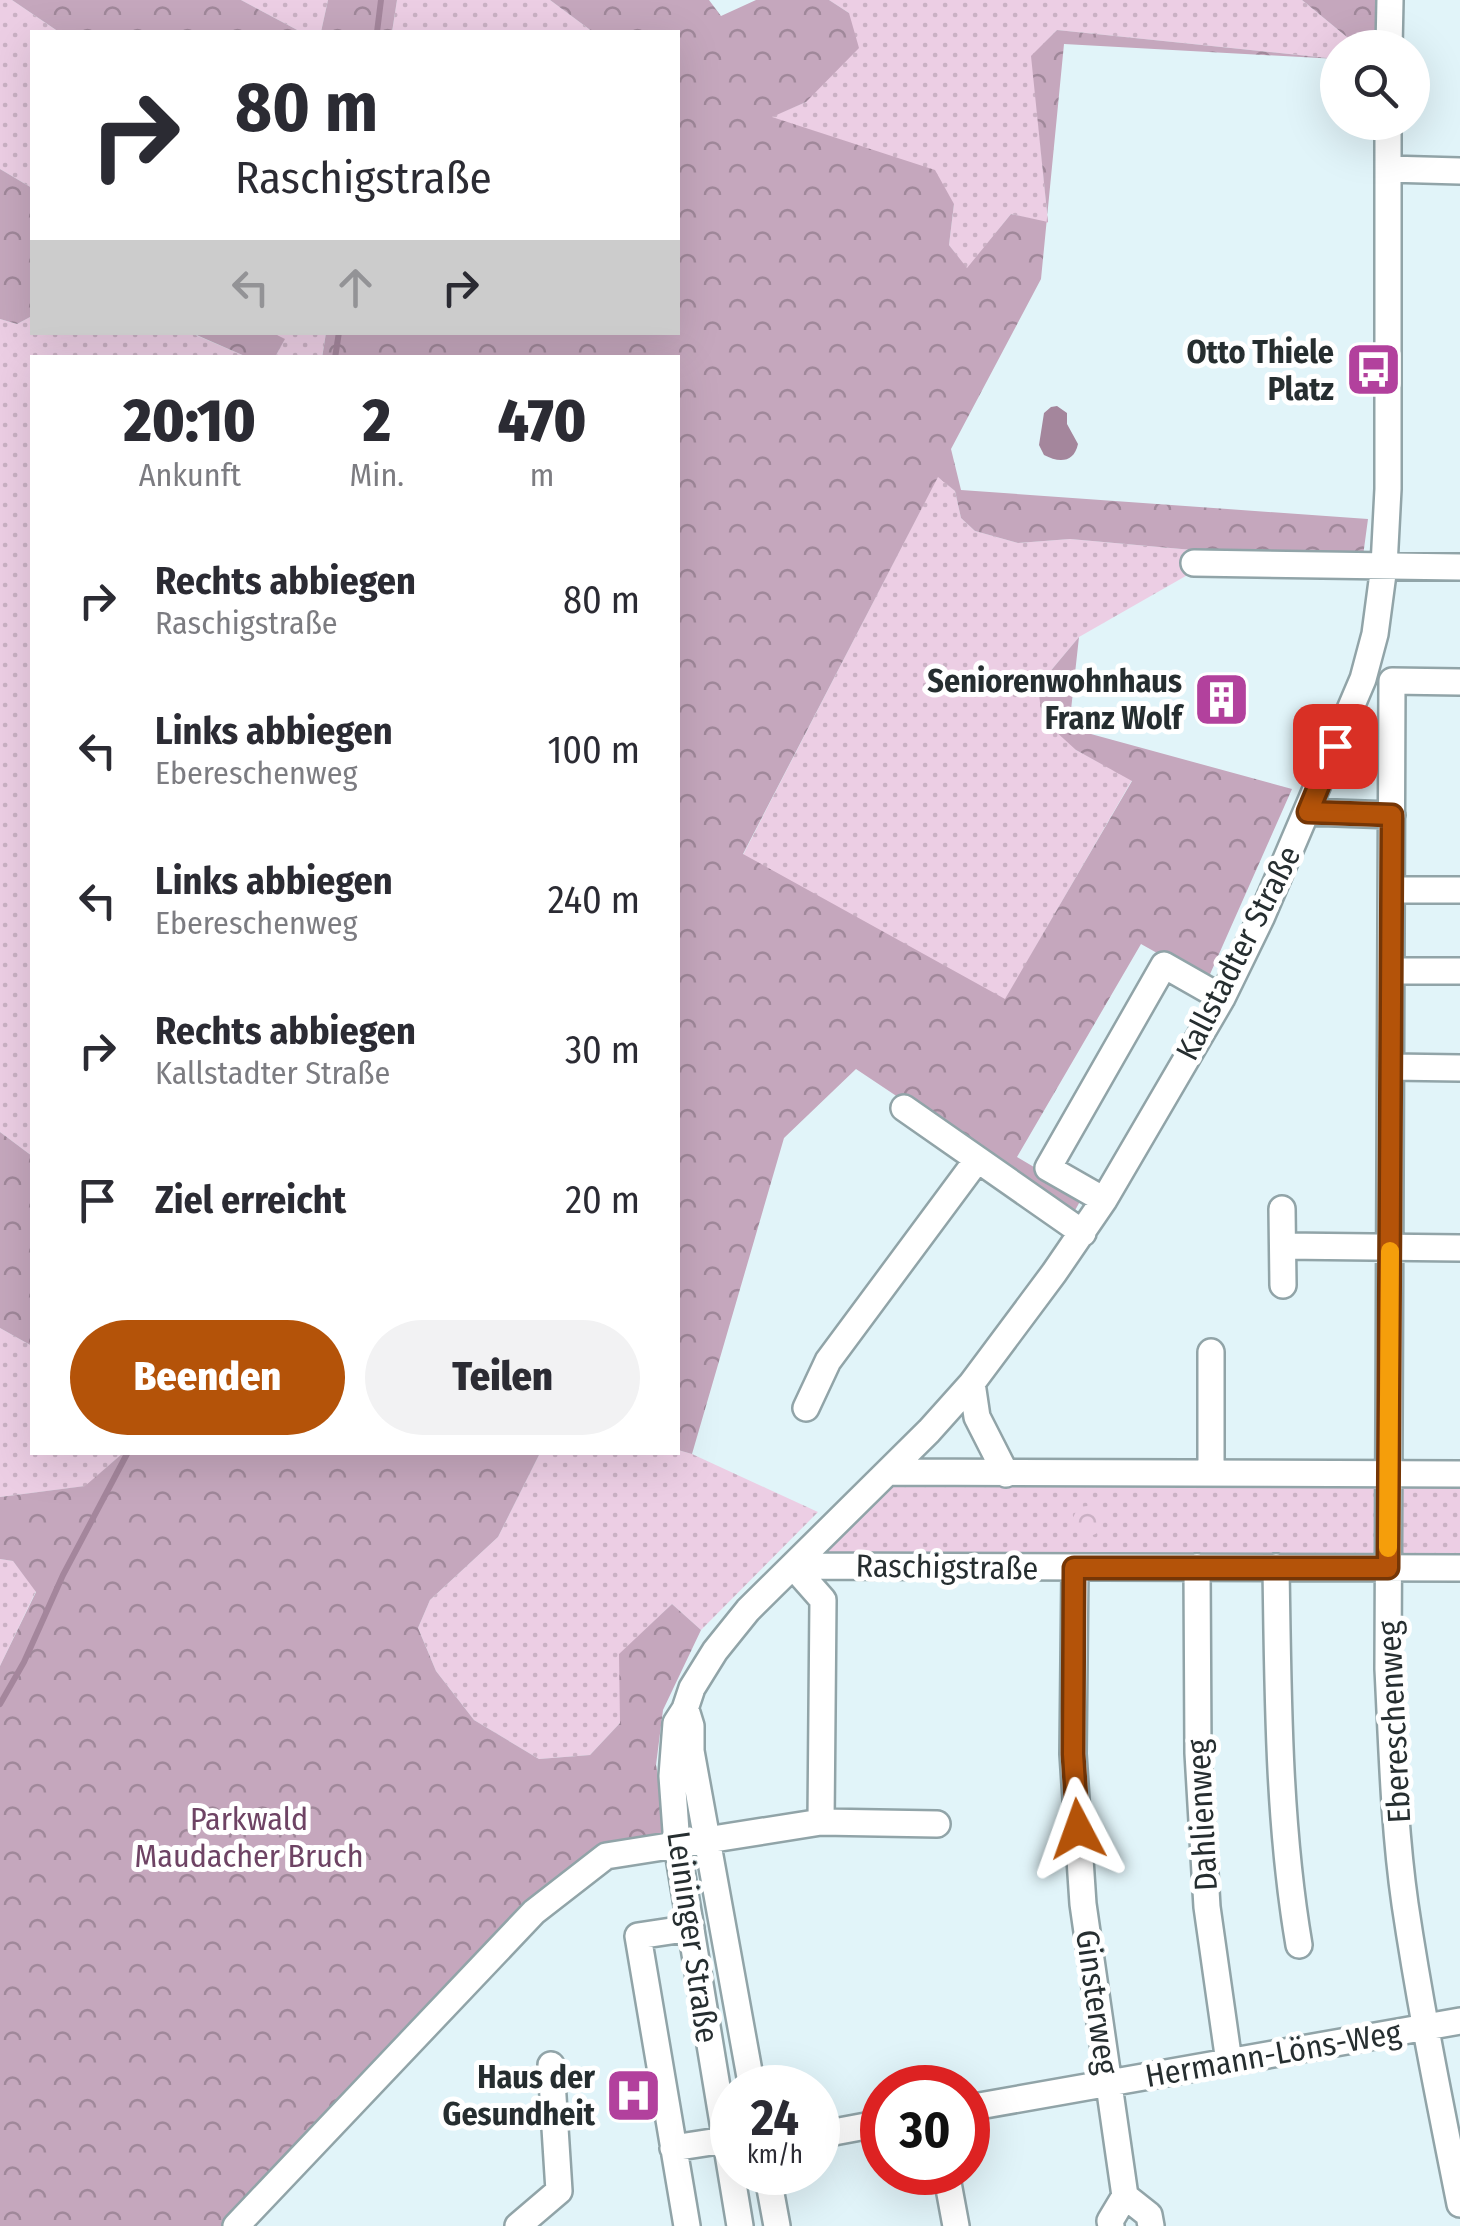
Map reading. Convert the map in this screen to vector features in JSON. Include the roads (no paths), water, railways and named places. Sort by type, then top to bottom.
[{"type":"street","points":[[1389,30],[1390,0]]},
{"type":"street","name":"Kallstadter Straße","points":[[890,1472],[972,1383],[1104,1200],[1222,998],[1308,812],[1363,680],[1375,634],[1384,566],[1388,489],[1388,140]]},
{"type":"street","points":[[1388,170],[1460,171]]},
{"type":"street","points":[[1194,563],[1460,567]]},
{"type":"street","name":"Ebereschenweg","points":[[1460,682],[1392,682],[1388,1568],[1392,1767],[1405,1901],[1425,2028],[1460,2204]]},
{"type":"street","points":[[1308,812],[1392,815]]},
{"type":"street","points":[[1392,890],[1460,890]]},
{"type":"street","points":[[1104,1200],[1048,1168],[1164,966],[1222,998]]},
{"type":"street","points":[[1391,971],[1460,971]]},
{"type":"street","points":[[1391,1067],[1460,1068]]},
{"type":"street","points":[[904,1108],[1083,1233]]},
{"type":"street","points":[[806,1408],[828,1360],[977,1160]]},
{"type":"street","points":[[1282,1209],[1283,1285]]},
{"type":"street","points":[[1282,1246],[1460,1248]]},
{"type":"street","points":[[1211,1473],[1212,1352]]},
{"type":"street","points":[[972,1383],[977,1417],[1006,1474]]},
{"type":"street","points":[[890,1472],[1460,1474]]},
{"type":"street","name":"Leininger Straße","points":[[714,2065],[677,1845],[672,1776],[676,1723],[692,1688],[748,1610],[890,1472]]},
{"type":"street","points":[[793,1566],[823,1600],[822,1822]]},
{"type":"street","name":"Raschigstraße","points":[[793,1566],[1460,1568]]},
{"type":"street","name":"Dahlienweg","points":[[1197,1567],[1198,1754],[1206,1888],[1229,2062]]},
{"type":"street","name":"Ginsterweg","points":[[1074,1568],[1073,1754],[1083,1904],[1125,2196]]},
{"type":"street","points":[[1276,1568],[1279,1728],[1299,1946]]},
{"type":"street","name":"Leininger Straße","points":[[685,1709],[748,2065]]},
{"type":"street","points":[[236,2226],[534,1912],[606,1856],[822,1822],[937,1824]]},
{"type":"street","points":[[687,2226],[638,1936],[691,1928]]},
{"type":"street","name":"Hermann-Löns-Weg","points":[[990,2104],[1460,2021]]},
{"type":"street","points":[[518,2226],[559,2191],[551,2065]]},
{"type":"street","points":[[673,2148],[710,2147]]},
{"type":"street","name":"Leininger Straße","points":[[735,2195],[740,2226]]},
{"type":"street","points":[[771,2195],[776,2226]]},
{"type":"street","points":[[950,2195],[956,2226]]},
{"type":"street","points":[[1111,2226],[1125,2196],[1149,2214],[1151,2226]]},
{"type":"waterway","points":[[377,30],[381,0]]},
{"type":"waterway","points":[[335,355],[339,335]]},
{"type":"waterway","points":[[0,1704],[126,1455]]},
{"type":"place","name":"Otto Thiele Platz","points":[[1373,370]]},
{"type":"place","name":"Seniorenwohnhaus Franz Wolf","points":[[1221,699]]},
{"type":"place","name":"Haus der Gesundheit","points":[[634,2095]]},
{"type":"park label","name":"Parkwald Maudacher Bruch","points":[[249,1838]]}]
